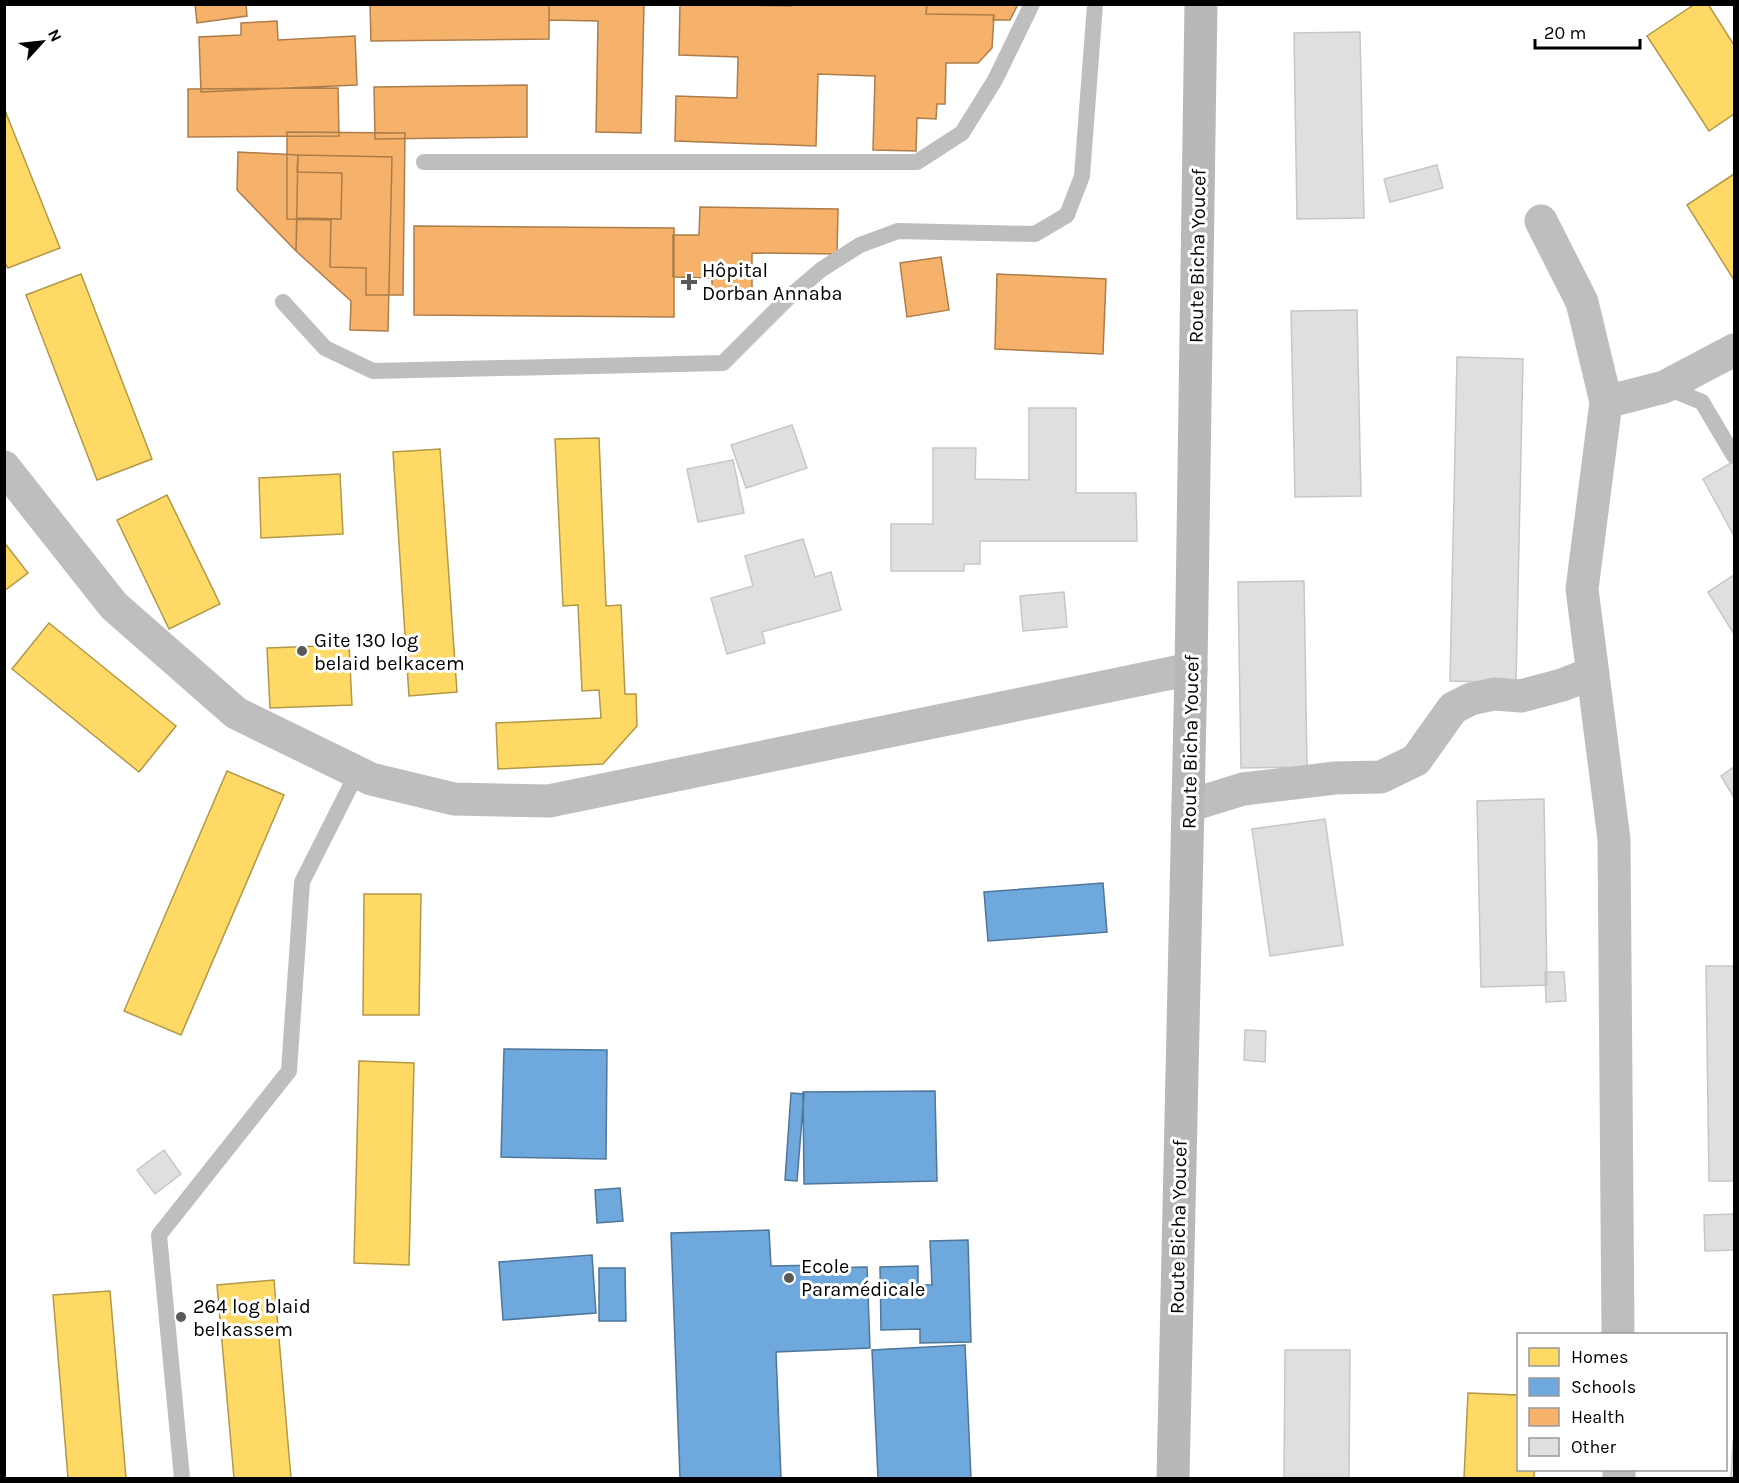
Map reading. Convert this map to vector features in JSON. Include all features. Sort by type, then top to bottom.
[{"type":"main road","name":"Route Bicha Youcef","points":[[1173,1479],[1191,669],[1201,4]]},
{"type":"street","points":[[1541,221],[1582,302],[1606,402],[1582,589],[1614,839],[1618,1333]]},
{"type":"street","points":[[1606,402],[1664,387],[1734,350]]},
{"type":"street","points":[[4,467],[114,606],[236,713],[370,779],[454,799],[549,801],[1191,669]]},
{"type":"street","points":[[1188,807],[1243,789],[1335,778],[1381,777],[1416,760],[1453,708],[1471,699],[1494,694],[1521,696],[1562,686],[1593,673]]},
{"type":"lane","points":[[424,162],[917,162],[962,133],[995,80],[1032,4]]},
{"type":"lane","points":[[283,302],[325,348],[373,371],[723,363],[797,290],[822,269],[860,244],[898,231],[1035,234],[1067,215],[1082,176],[1095,4]]},
{"type":"lane","points":[[1664,387],[1702,402],[1734,456]]},
{"type":"lane","points":[[182,1479],[159,1235],[290,1071],[302,882],[357,773]]},
{"type":"building: Homes","points":[[1695,4],[1708,4],[1734,45],[1734,114],[1709,131],[1647,36]]},
{"type":"building: Homes","points":[[4,108],[60,248],[8,268],[4,261]]},
{"type":"building: Homes","points":[[1734,174],[1734,280],[1687,205]]},
{"type":"building: Homes","points":[[81,274],[152,459],[97,480],[26,295]]},
{"type":"building: Homes","points":[[599,438],[606,606],[621,605],[625,694],[636,694],[637,726],[603,764],[498,769],[496,723],[601,718],[599,690],[582,691],[578,605],[563,606],[555,439]]},
{"type":"building: Homes","points":[[440,449],[457,692],[409,696],[393,452]]},
{"type":"building: Homes","points":[[340,474],[343,534],[261,538],[259,478]]},
{"type":"building: Homes","points":[[167,495],[220,604],[169,629],[117,520]]},
{"type":"building: Homes","points":[[4,542],[28,573],[4,591]]},
{"type":"building: Homes","points":[[49,623],[176,726],[139,772],[12,669]]},
{"type":"building: Homes","points":[[349,645],[352,705],[270,708],[267,648]]},
{"type":"building: Homes","points":[[227,771],[284,795],[181,1035],[124,1011]]},
{"type":"building: Homes","points":[[364,894],[421,894],[419,1015],[363,1015]]},
{"type":"building: Homes","points":[[359,1061],[414,1063],[409,1265],[354,1263]]},
{"type":"building: Homes","points":[[274,1280],[291,1478],[234,1478],[217,1285]]},
{"type":"building: Homes","points":[[110,1291],[126,1478],[68,1478],[53,1295]]},
{"type":"building: Homes","points":[[1468,1393],[1517,1395],[1517,1471],[1534,1471],[1534,1478],[1464,1478]]},
{"type":"building: Schools","points":[[1103,883],[1107,932],[988,941],[984,892]]},
{"type":"building: Schools","points":[[504,1049],[607,1050],[606,1159],[501,1157]]},
{"type":"building: Schools","points":[[935,1091],[937,1181],[804,1184],[803,1092]]},
{"type":"building: Schools","points":[[791,1093],[804,1094],[797,1181],[785,1180]]},
{"type":"building: Schools","points":[[620,1188],[623,1221],[597,1223],[595,1190]]},
{"type":"building: Schools","points":[[769,1230],[771,1266],[867,1267],[870,1348],[776,1352],[781,1478],[680,1478],[671,1233]]},
{"type":"building: Schools","points":[[968,1240],[971,1342],[920,1343],[920,1329],[881,1330],[880,1267],[918,1266],[918,1285],[932,1285],[930,1241]]},
{"type":"building: Schools","points":[[592,1255],[596,1313],[503,1320],[499,1262]]},
{"type":"building: Schools","points":[[599,1268],[625,1268],[626,1321],[599,1321]]},
{"type":"building: Schools","points":[[965,1345],[971,1478],[878,1478],[872,1350]]},
{"type":"building: Health","points":[[195,4],[246,4],[247,16],[197,23]]},
{"type":"building: Health","points":[[370,4],[549,4],[549,39],[371,41]]},
{"type":"building: Health","points":[[549,4],[644,4],[641,133],[596,132],[598,21],[549,20]]},
{"type":"building: Health","points":[[680,4],[791,6],[791,4],[927,4],[926,14],[994,15],[992,48],[978,63],[946,63],[945,104],[937,104],[936,119],[917,118],[916,151],[873,150],[875,76],[818,74],[816,146],[675,141],[676,96],[737,98],[738,57],[679,55]]},
{"type":"building: Health","points":[[927,4],[1018,4],[1010,20],[993,20],[994,15],[926,14]]},
{"type":"building: Health","points":[[277,21],[278,40],[355,36],[357,85],[201,92],[199,37],[241,35],[241,23]]},
{"type":"building: Health","points":[[527,85],[527,137],[375,139],[374,87]]},
{"type":"building: Health","points":[[338,88],[339,136],[188,137],[188,89]]},
{"type":"building: Health","points":[[287,132],[405,133],[403,295],[366,295],[366,268],[330,267],[331,220],[287,219]]},
{"type":"building: Health","points":[[238,152],[298,155],[296,251],[237,190]]},
{"type":"building: Health","points":[[298,155],[392,157],[388,331],[350,330],[351,301],[296,251],[297,218],[341,219],[342,173],[297,172]]},
{"type":"building: Health","points":[[700,207],[838,209],[837,254],[752,253],[752,300],[712,300],[712,278],[673,277],[673,235],[699,235]]},
{"type":"building: Health","points":[[414,226],[674,228],[674,317],[414,315]]},
{"type":"building: Health","points":[[941,257],[949,310],[907,317],[900,263]]},
{"type":"building: Health","points":[[997,274],[1106,279],[1103,354],[995,349]]},
{"type":"building: Other","points":[[1360,32],[1364,218],[1297,219],[1294,33]]},
{"type":"building: Other","points":[[1437,165],[1443,188],[1390,202],[1384,179]]},
{"type":"building: Other","points":[[1357,310],[1361,496],[1295,497],[1291,311]]},
{"type":"building: Other","points":[[1457,357],[1523,359],[1516,683],[1450,681]]},
{"type":"building: Other","points":[[1029,408],[1076,408],[1076,493],[1136,493],[1137,541],[980,541],[980,564],[964,564],[964,571],[891,571],[891,524],[933,524],[933,448],[976,448],[975,479],[1029,480]]},
{"type":"building: Other","points":[[792,425],[807,468],[746,488],[731,445]]},
{"type":"building: Other","points":[[733,460],[744,513],[698,522],[687,469]]},
{"type":"building: Other","points":[[1734,461],[1734,536],[1703,479]]},
{"type":"building: Other","points":[[803,539],[815,577],[831,572],[841,610],[762,632],[765,643],[727,654],[711,598],[753,586],[745,556]]},
{"type":"building: Other","points":[[1734,575],[1734,634],[1708,592]]},
{"type":"building: Other","points":[[1304,581],[1307,767],[1241,768],[1238,582]]},
{"type":"building: Other","points":[[1064,592],[1067,627],[1023,631],[1020,596]]},
{"type":"building: Other","points":[[1734,767],[1734,798],[1721,776]]},
{"type":"building: Other","points":[[1544,799],[1547,985],[1481,987],[1477,801]]},
{"type":"building: Other","points":[[1325,819],[1343,945],[1270,956],[1252,829]]},
{"type":"building: Other","points":[[1706,966],[1734,966],[1734,1181],[1709,1181]]},
{"type":"building: Other","points":[[1545,972],[1564,972],[1566,1001],[1546,1002]]},
{"type":"building: Other","points":[[1245,1030],[1266,1031],[1265,1062],[1244,1060]]},
{"type":"building: Other","points":[[164,1150],[181,1174],[155,1194],[137,1170]]},
{"type":"building: Other","points":[[1734,1214],[1734,1250],[1705,1251],[1704,1215]]},
{"type":"building: Other","points":[[1285,1350],[1350,1350],[1349,1478],[1284,1478]]},
{"type":"building: Other","points":[[1733,1440],[1734,1478],[1731,1478]]},
{"type":"place","name":"Hôpital Dorban Annaba","points":[[689,282]]},
{"type":"place","name":"Gite 130 log belaid belkacem","points":[[302,651]]},
{"type":"place","name":"Ecole Paramédicale","points":[[789,1278]]},
{"type":"place","name":"264 log blaid belkassem","points":[[181,1317]]}]
